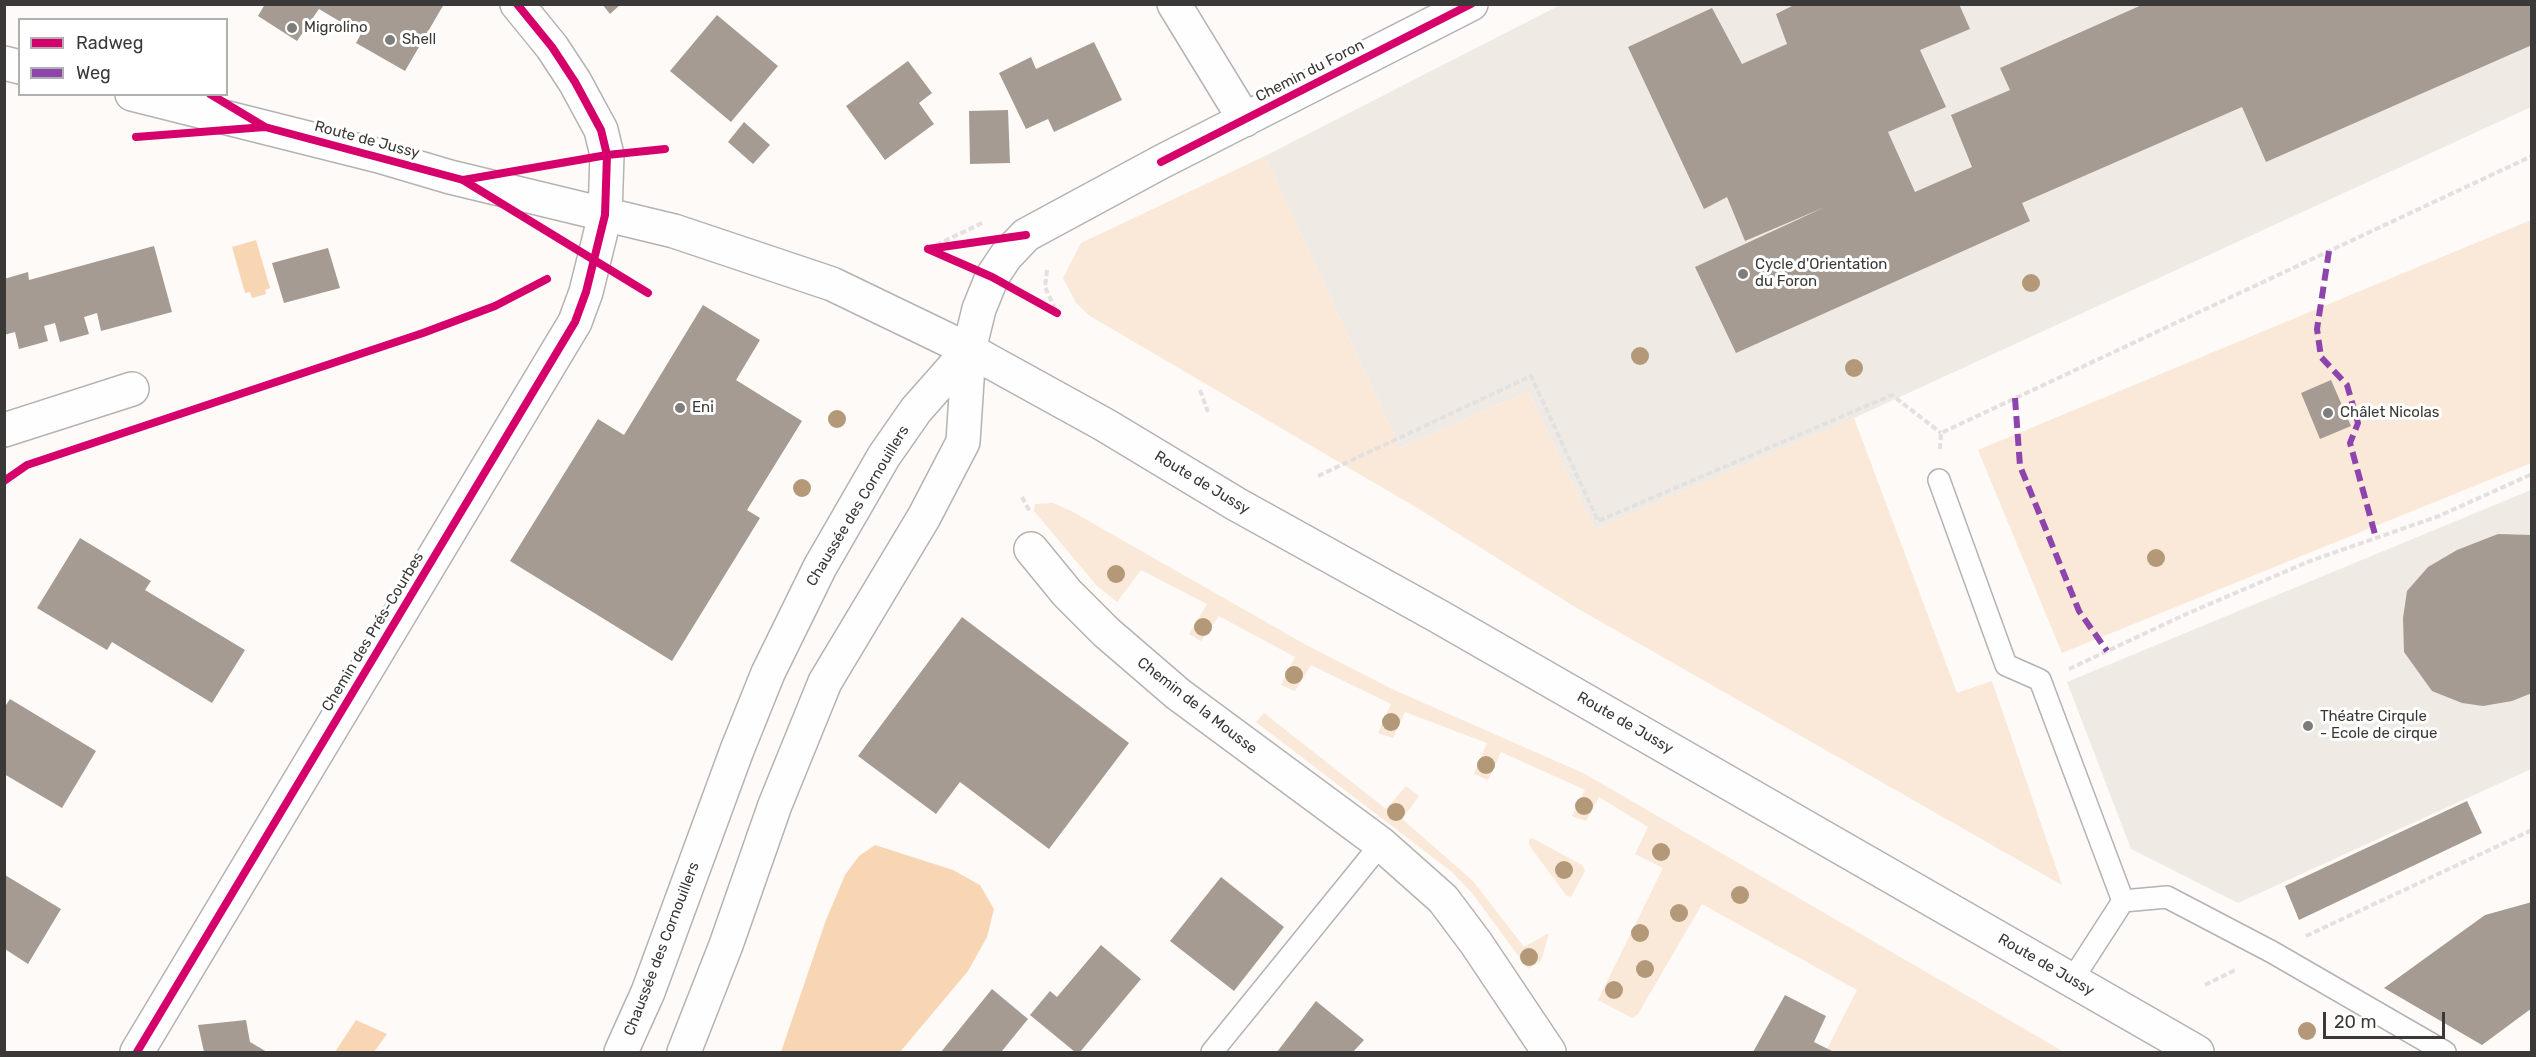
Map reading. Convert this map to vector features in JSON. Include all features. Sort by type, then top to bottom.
[{"type":"street","name":"Chemin des Prés-Courbes","points":[[137,1053],[574,322],[586,292],[604,215],[607,155],[601,130],[591,109],[552,47],[517,4]]},
{"type":"street","points":[[1174,4],[1245,120]]},
{"type":"street","name":"Chemin du Foron","points":[[969,350],[979,309],[992,277],[1006,256],[1026,234],[1471,4]]},
{"type":"street","name":"Route de Jussy","points":[[140,96],[674,231],[832,284],[969,350],[1105,425],[1236,504],[1459,628],[2197,1053]]},
{"type":"street","points":[[684,1053],[726,945],[775,805],[825,682],[924,517],[963,442],[969,350]]},
{"type":"street","name":"Chaussée des Cornouillers","points":[[621,1053],[648,992],[737,750],[764,684],[820,567],[885,456],[916,410],[969,350]]},
{"type":"street","points":[[4,430],[132,389]]},
{"type":"street","name":"Chemin de la Mousse","points":[[1031,549],[1067,593],[1090,616],[1169,686],[1221,727],[1381,844],[1443,899],[1476,943],[1549,1053]]},
{"type":"lane","points":[[1939,480],[2006,665],[2040,680],[2123,901]]},
{"type":"lane","points":[[1212,1053],[1381,844]]},
{"type":"lane","points":[[2123,901],[2167,897],[2272,952],[2445,1053]]},
{"type":"lane","points":[[2072,980],[2123,901]]},
{"type":"path","points":[[1941,433],[2532,156]]},
{"type":"path","points":[[939,254],[928,249],[961,244]]},
{"type":"path","points":[[992,277],[1057,313]]},
{"type":"path","points":[[149,423],[423,333],[495,306],[547,279]]},
{"type":"path","points":[[1318,476],[1531,376],[1598,521],[1892,395],[1941,433]]},
{"type":"path","points":[[1200,390],[1208,412]]},
{"type":"path","points":[[1939,480],[1941,433]]},
{"type":"path","points":[[4,480],[27,465],[38,461]]},
{"type":"path","points":[[2040,680],[2310,561],[2439,516],[2532,474]]},
{"type":"path","points":[[2205,985],[2532,830]]},
{"type":"shaded area","name":"Cycle d'Orientation du Foron","points":[[1560,5],[2531,5],[2531,107],[1854,418],[1595,529],[1528,392],[1400,448],[1265,156]]},
{"type":"shaded area","points":[[1265,156],[1400,448],[1528,392],[1595,529],[1854,418],[1957,693],[1992,681],[2062,885],[1575,607],[1419,509],[1090,316],[1076,303],[1063,278],[1081,243]]},
{"type":"shaded area","points":[[2531,220],[2531,463],[2062,653],[1978,450]]},
{"type":"shaded area","points":[[256,240],[270,288],[265,290],[266,294],[252,298],[250,292],[245,293],[232,247]]},
{"type":"shaded area","name":"Théatre Cirqule - Ecole de cirque","points":[[2531,490],[2531,769],[2238,903],[2131,849],[2067,682]]},
{"type":"shaded area","points":[[1053,503],[1073,512],[1308,646],[1392,689],[1585,774],[2064,1052],[1834,1052],[1827,1049],[1857,990],[1702,904],[1638,1014],[1632,1018],[1598,1000],[1663,868],[1635,854],[1648,827],[1599,797],[1586,821],[1572,816],[1585,790],[1501,752],[1488,780],[1474,774],[1487,743],[1405,712],[1393,738],[1378,733],[1391,704],[1311,665],[1295,691],[1281,685],[1295,657],[1219,616],[1201,641],[1189,634],[1207,604],[1141,570],[1117,602],[1097,586],[1034,511],[1035,504]]},
{"type":"shaded area","points":[[1264,713],[1386,809],[1406,786],[1419,796],[1402,819],[1473,881],[1524,947],[1549,933],[1541,961],[1528,969],[1472,893],[1452,872],[1256,722]]},
{"type":"shaded area","points":[[1532,838],[1582,865],[1585,871],[1571,897],[1566,895],[1529,845],[1529,840]]},
{"type":"shaded area","points":[[875,845],[953,870],[980,885],[994,909],[987,937],[968,971],[900,1052],[781,1052],[826,920],[845,875],[859,856]]},
{"type":"shaded area","points":[[356,1020],[387,1034],[374,1052],[335,1052]]},
{"type":"building","name":"Shell","points":[[265,4],[444,4],[405,71],[356,43],[361,34],[319,9],[297,41],[258,16]]},
{"type":"building","points":[[602,4],[621,4],[610,14]]},
{"type":"building","points":[[1796,4],[1959,4],[1970,29],[1920,50],[1946,107],[1888,132],[1915,192],[1972,167],[1951,115],[2010,90],[2000,68],[2144,4],[2532,4],[2532,45],[2266,162],[2242,107],[2022,203],[2030,221],[1736,353],[1695,267],[1825,207],[1745,241],[1727,197],[1704,209],[1628,47],[1712,8],[1742,64],[1787,44],[1776,14]]},
{"type":"building","points":[[717,15],[778,66],[731,122],[670,71]]},
{"type":"building","points":[[1094,42],[1122,100],[1054,132],[1048,119],[1026,129],[999,73],[1031,57],[1036,69]]},
{"type":"building","points":[[908,61],[932,93],[919,103],[934,124],[885,160],[846,106]]},
{"type":"building","points":[[1008,110],[1010,163],[970,164],[969,111]]},
{"type":"building","points":[[744,122],[770,145],[753,164],[728,142]]},
{"type":"building","points":[[154,246],[172,312],[101,331],[97,313],[84,317],[89,334],[60,342],[55,323],[44,326],[48,341],[19,349],[15,332],[4,335],[4,279],[28,272],[29,280]]},
{"type":"building","points":[[328,248],[340,288],[284,303],[272,263]]},
{"type":"building","points":[[703,305],[760,340],[736,380],[802,421],[747,510],[760,518],[672,661],[510,561],[598,419],[624,435]]},
{"type":"building","points":[[2331,380],[2351,426],[2320,439],[2301,393]]},
{"type":"building","points":[[2498,534],[2532,535],[2532,693],[2512,701],[2483,706],[2462,703],[2432,691],[2404,652],[2403,618],[2407,591],[2428,567],[2457,550]]},
{"type":"building","points":[[80,538],[151,581],[145,590],[245,650],[212,703],[112,642],[107,650],[37,608]]},
{"type":"building","points":[[962,617],[1129,743],[1049,849],[960,782],[936,814],[858,756]]},
{"type":"building","points":[[10,699],[96,751],[62,808],[4,774],[4,708]]},
{"type":"building","points":[[2467,801],[2482,833],[2299,920],[2285,886]]},
{"type":"building","points":[[5,875],[61,909],[28,964],[5,949]]},
{"type":"building","points":[[1221,877],[1284,927],[1234,991],[1170,941]]},
{"type":"building","points":[[2532,902],[2532,1008],[2482,1045],[2384,988],[2485,915]]},
{"type":"building","points":[[1101,945],[1141,979],[1080,1052],[1075,1052],[1030,1015],[1050,991],[1057,997]]},
{"type":"building","points":[[992,989],[1028,1019],[1003,1052],[941,1052]]},
{"type":"building","points":[[1785,995],[1826,1016],[1814,1042],[1834,1052],[1753,1052]]},
{"type":"building","points":[[1316,1001],[1364,1040],[1353,1052],[1277,1052]]},
{"type":"building","points":[[246,1020],[250,1042],[267,1052],[204,1052],[198,1025]]},
{"type":"marked path","points":[[2329,251],[2317,329],[2321,357],[2347,385],[2358,423],[2350,443],[2376,538]]},
{"type":"marked path","points":[[2015,398],[2020,466],[2079,611],[2107,651]]},
{"type":"cycle path","points":[[137,1052],[575,322],[586,292],[605,215],[607,155],[601,130],[575,82],[552,47],[517,4]]},
{"type":"cycle path","points":[[1161,162],[1471,4]]},
{"type":"cycle path","points":[[213,96],[265,127],[463,180],[648,293]]},
{"type":"cycle path","points":[[136,137],[265,127]]},
{"type":"cycle path","points":[[463,180],[607,155],[665,149]]},
{"type":"cycle path","points":[[928,249],[1026,235]]},
{"type":"cycle path","points":[[928,249],[992,277],[1057,313]]},
{"type":"cycle path","points":[[4,481],[27,465],[423,333],[495,306],[547,279]]},
{"type":"place","name":"Migrolino","points":[[292,28]]},
{"type":"place","name":"Shell","points":[[390,40]]},
{"type":"place","name":"Cycle d'Orientation du Foron","points":[[1743,274]]},
{"type":"place","name":"Eni","points":[[680,408]]},
{"type":"place","name":"Châlet Nicolas","points":[[2328,413]]},
{"type":"place","name":"Théatre Cirqule - Ecole de cirque","points":[[2308,726]]}]
